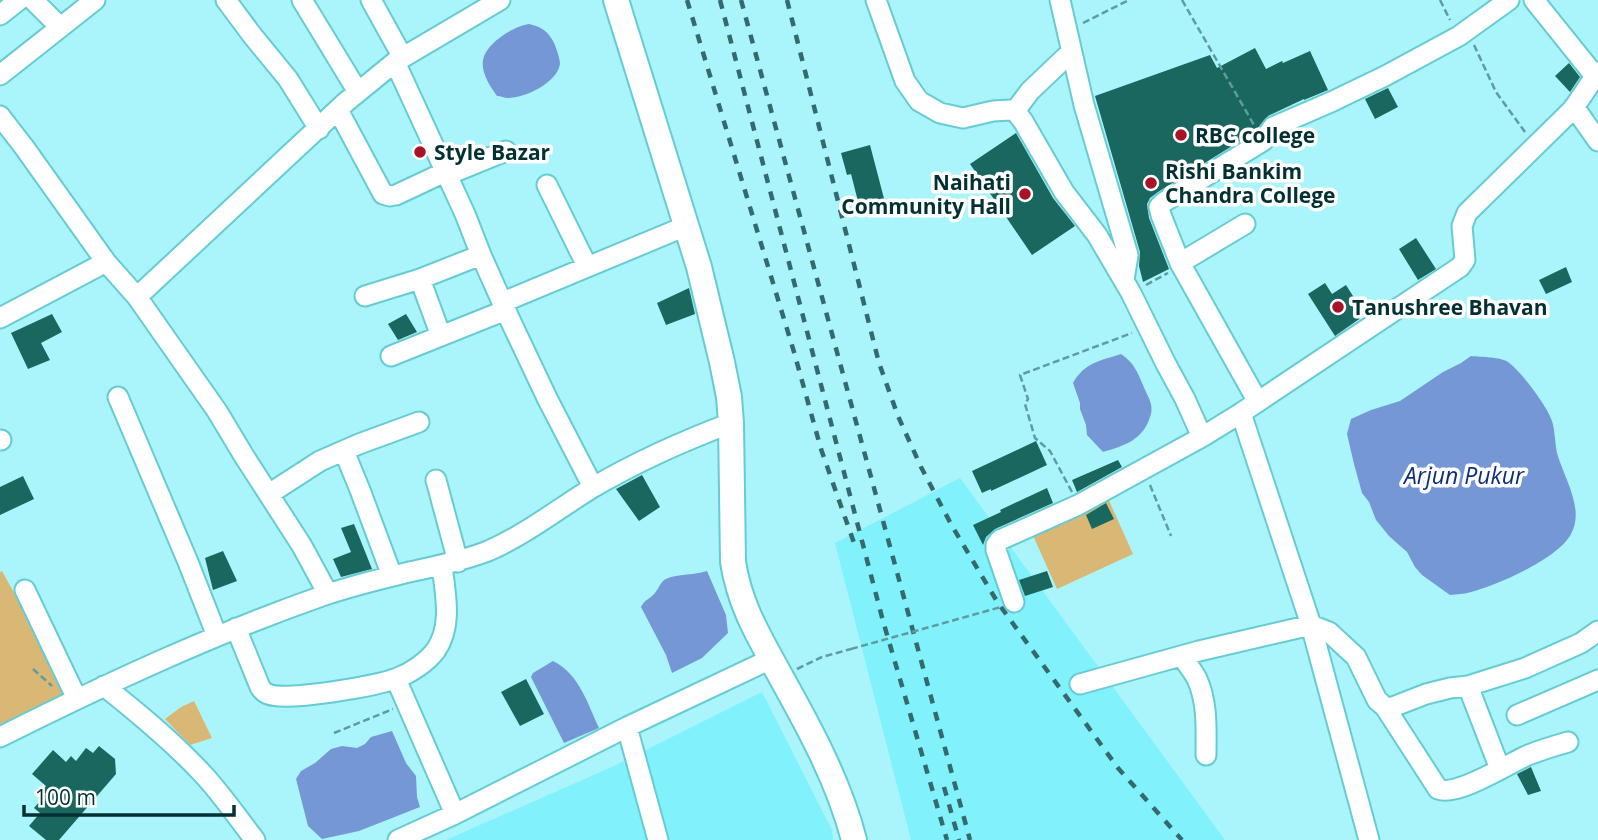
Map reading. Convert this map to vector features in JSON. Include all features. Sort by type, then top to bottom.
[{"type":"main road","points":[[616,0],[699,267],[717,338],[729,397],[733,562],[737,585],[745,608],[825,760],[854,840]]},
{"type":"street","points":[[0,15],[19,0]]},
{"type":"street","points":[[33,0],[60,27]]},
{"type":"street","points":[[0,75],[95,0]]},
{"type":"street","points":[[226,0],[288,79],[319,129]]},
{"type":"street","points":[[302,0],[358,92]]},
{"type":"street","points":[[370,0],[504,306],[593,487]]},
{"type":"street","points":[[137,297],[338,110],[398,59],[500,0]]},
{"type":"street","points":[[876,0],[905,81],[919,101],[940,113],[963,118],[1011,110],[1023,121],[1063,192],[1097,235],[1127,286],[1185,398],[1202,437]]},
{"type":"street","points":[[1060,0],[1084,105],[1128,255],[1127,286]]},
{"type":"street","points":[[1258,402],[1181,264],[1159,207],[1263,141],[1273,127],[1331,103],[1385,76],[1463,33],[1509,0]]},
{"type":"street","points":[[1008,605],[996,550],[1000,540],[1078,505],[1202,437],[1460,267],[1465,260],[1462,226],[1467,213],[1574,107],[1596,74],[1534,0]]},
{"type":"street","points":[[1015,111],[1030,91],[1071,52]]},
{"type":"street","points":[[1574,107],[1598,141]]},
{"type":"street","points":[[338,110],[380,191],[386,196],[396,195],[506,151]]},
{"type":"street","points":[[0,116],[106,262],[137,297],[217,411],[302,546],[328,594]]},
{"type":"street","points":[[547,185],[587,266]]},
{"type":"street","points":[[1181,264],[1245,224]]},
{"type":"street","points":[[391,356],[441,336],[587,266],[686,226]]},
{"type":"street","points":[[365,296],[420,279],[481,255]]},
{"type":"street","points":[[0,318],[106,262]]},
{"type":"street","points":[[420,279],[441,336]]},
{"type":"street","points":[[118,397],[217,636]]},
{"type":"street","points":[[1241,413],[1311,625],[1369,840]]},
{"type":"street","points":[[268,494],[308,468],[419,422]]},
{"type":"street","points":[[0,737],[155,662],[236,628],[328,594],[392,576],[450,564],[490,550],[593,487],[670,447],[731,423]]},
{"type":"street","points":[[344,451],[392,576]]},
{"type":"street","points":[[236,628],[260,687],[272,696],[345,690],[396,679],[429,658],[444,634],[450,564],[436,480]]},
{"type":"street","points":[[25,590],[77,699]]},
{"type":"street","points":[[1080,684],[1311,625],[1329,632],[1356,657],[1377,700],[1385,707],[1438,789],[1444,792],[1568,741]]},
{"type":"street","points":[[1385,707],[1390,708],[1426,694],[1468,686],[1525,668],[1581,643],[1598,631]]},
{"type":"street","points":[[1182,656],[1196,678],[1202,696],[1206,716],[1206,755]]},
{"type":"street","points":[[398,840],[627,727],[776,667]]},
{"type":"street","points":[[396,679],[454,814]]},
{"type":"street","points":[[1517,715],[1598,680]]},
{"type":"street","points":[[104,686],[158,728],[178,748],[203,774],[255,840]]},
{"type":"street","points":[[1468,686],[1500,769]]},
{"type":"street","points":[[627,727],[658,840]]},
{"type":"path","points":[[1067,31],[1129,0]]},
{"type":"path","points":[[1182,0],[1263,141]]},
{"type":"path","points":[[1440,0],[1463,33],[1496,92],[1535,146]]},
{"type":"path","points":[[1127,286],[1181,264]]},
{"type":"path","points":[[1078,505],[1050,451],[1035,438],[1025,404],[1028,399],[1020,375],[1148,327]]},
{"type":"path","points":[[1144,469],[1171,536]]},
{"type":"path","points":[[776,667],[822,657],[1008,605]]},
{"type":"path","points":[[334,733],[406,704]]},
{"type":"shaded area","points":[[960,478],[1225,840],[911,840],[835,543]]},
{"type":"shaded area","points":[[1107,496],[1133,554],[1057,589],[1031,531]]},
{"type":"shaded area","points":[[2,571],[71,696],[0,732],[0,572]]},
{"type":"shaded area","points":[[762,692],[832,830],[833,840],[446,840],[614,766]]},
{"type":"shaded area","points":[[194,701],[212,738],[190,745],[165,719]]},
{"type":"water","points":[[529,24],[544,30],[552,39],[560,64],[558,71],[547,83],[531,92],[507,98],[497,96],[483,70],[485,54],[502,36]]},
{"type":"water","points":[[1121,354],[1137,371],[1150,401],[1151,413],[1147,425],[1138,437],[1103,452],[1087,435],[1073,383],[1088,366]]},
{"type":"water","name":"Arjun Pukur","points":[[1471,356],[1505,360],[1539,398],[1552,421],[1557,453],[1572,494],[1576,514],[1571,534],[1554,553],[1511,577],[1482,589],[1450,595],[1422,575],[1407,552],[1376,520],[1362,493],[1347,434],[1351,419],[1400,401]]},
{"type":"water","points":[[707,571],[726,615],[728,633],[702,658],[672,673],[666,655],[641,607],[667,578]]},
{"type":"water","points":[[553,661],[576,681],[599,728],[564,743],[531,677]]},
{"type":"water","points":[[392,731],[406,763],[416,776],[420,807],[359,831],[322,839],[308,826],[296,779],[301,771],[331,749],[342,746],[357,748],[371,737]]},
{"type":"building","name":"Rishi Bankim Chandra College","points":[[1255,48],[1266,69],[1310,51],[1328,90],[1268,116],[1253,133],[1150,198],[1147,204],[1149,218],[1169,269],[1143,282],[1139,266],[1140,252],[1095,96],[1210,55],[1217,68]]},
{"type":"building","points":[[1569,63],[1580,77],[1570,92],[1555,76]]},
{"type":"building","points":[[1388,88],[1398,107],[1375,119],[1365,99]]},
{"type":"building","name":"Naihati Community Hall","points":[[1016,133],[1053,198],[1075,226],[1032,255],[970,164]]},
{"type":"building","points":[[870,145],[887,210],[862,217],[851,174],[847,175],[841,153]]},
{"type":"building","points":[[1416,238],[1436,269],[1418,280],[1399,249]]},
{"type":"building","points":[[1566,267],[1572,282],[1546,294],[1539,280]]},
{"type":"building","name":"Tanushree Bhavan","points":[[1325,283],[1332,294],[1346,285],[1365,315],[1335,336],[1308,294]]},
{"type":"building","points":[[689,288],[695,314],[666,325],[657,303]]},
{"type":"building","points":[[52,314],[62,332],[41,343],[50,360],[28,369],[11,333]]},
{"type":"building","points":[[406,314],[417,332],[398,340],[388,324]]},
{"type":"building","points":[[1036,441],[1047,465],[982,493],[972,471]]},
{"type":"building","points":[[1118,460],[1122,467],[1077,492],[1072,480]]},
{"type":"building","points":[[642,475],[660,507],[639,521],[616,489]]},
{"type":"building","points":[[23,476],[34,499],[0,515],[0,487]]},
{"type":"building","points":[[1047,488],[1053,503],[995,529],[986,537],[983,545],[973,525]]},
{"type":"building","points":[[1106,503],[1114,519],[1092,529],[1086,515]]},
{"type":"building","points":[[354,524],[372,569],[341,577],[333,559],[351,552],[341,528]]},
{"type":"building","points":[[223,551],[237,581],[213,590],[205,558]]},
{"type":"building","points":[[1047,571],[1053,587],[1025,596],[1019,580]]},
{"type":"building","points":[[526,679],[544,714],[520,726],[501,692]]},
{"type":"building","points":[[99,746],[115,759],[116,774],[59,840],[46,840],[29,826],[40,813],[34,808],[46,794],[42,791],[46,786],[32,774],[53,750],[66,762],[71,756],[76,761],[86,748],[93,753]]},
{"type":"building","points":[[1531,767],[1541,791],[1528,795],[1517,774]]},
{"type":"railway","points":[[687,0],[821,449],[854,543]]},
{"type":"railway","points":[[720,0],[883,621],[947,840]]},
{"type":"railway","points":[[741,0],[970,840]]},
{"type":"railway","points":[[787,0],[879,363],[898,416],[921,467],[998,603],[1118,768],[1182,840]]},
{"type":"railway","points":[[944,787],[959,840]]},
{"type":"place","name":"RBC college","points":[[1181,135]]},
{"type":"place","name":"Style Bazar","points":[[420,152]]},
{"type":"place","name":"Rishi Bankim Chandra College","points":[[1151,183]]},
{"type":"place","name":"Naihati Community Hall","points":[[1025,194]]},
{"type":"place","name":"Tanushree Bhavan","points":[[1338,307]]}]
